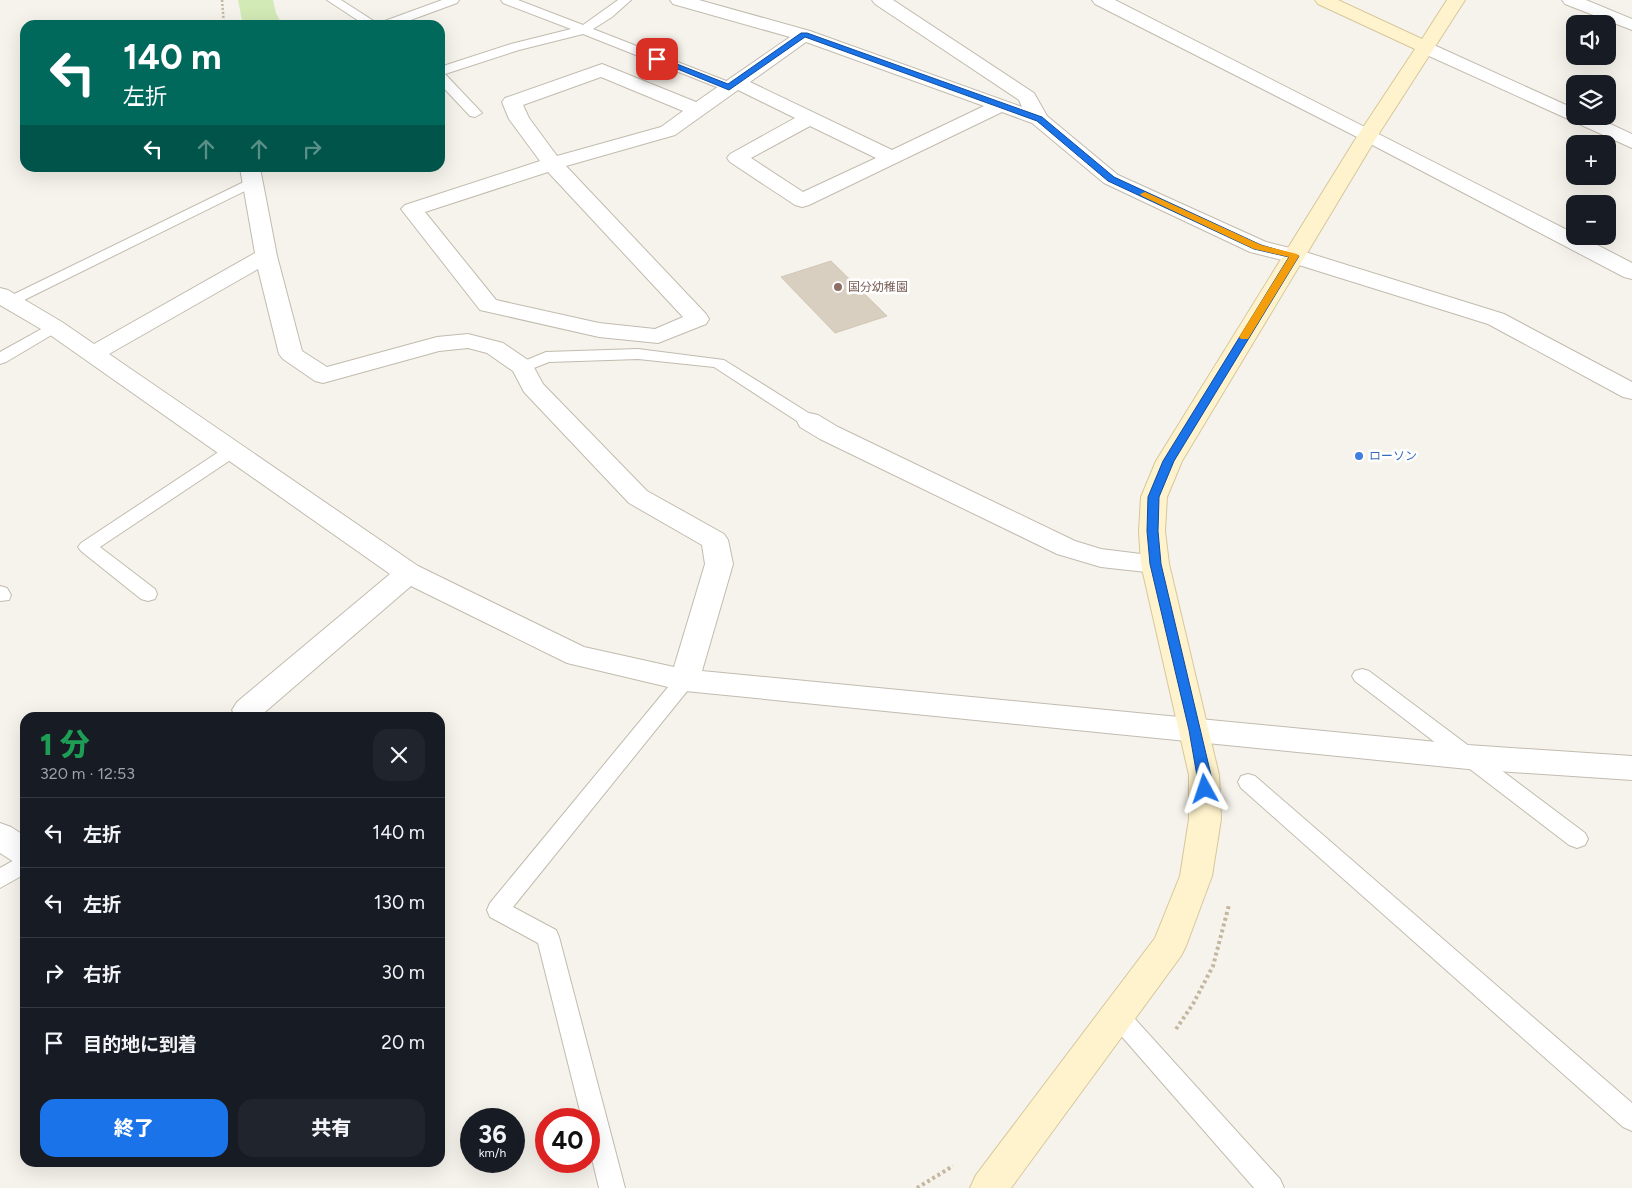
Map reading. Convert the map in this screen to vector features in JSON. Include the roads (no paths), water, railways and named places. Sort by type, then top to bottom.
[{"type":"street","points":[[679,0],[704,4],[804,34],[1039,119],[1111,179],[1258,247],[1294,256],[1496,319],[1632,392]]},
{"type":"street","points":[[704,4],[737,0]]},
{"type":"street","points":[[881,0],[1027,97],[1039,119]]},
{"type":"street","points":[[1101,0],[1368,135],[1632,272]]},
{"type":"street","points":[[1324,0],[1566,111]]},
{"type":"street","points":[[989,1188],[1169,946],[1196,876],[1205,819],[1204,775],[1155,564],[1152,531],[1154,497],[1169,461],[1368,135],[1456,0]]},
{"type":"street","points":[[1571,0],[1632,25]]},
{"type":"street","points":[[697,110],[602,70],[512,102],[519,119],[552,164],[698,319],[658,336],[598,330],[488,305],[412,209],[552,164],[668,131],[804,34]]},
{"type":"street","points":[[733,85],[810,118],[892,158]]},
{"type":"street","points":[[810,118],[737,158],[802,201],[1001,105]]},
{"type":"street","points":[[1595,125],[1632,142]]},
{"type":"street","points":[[251,175],[266,256],[291,354],[323,376],[438,344],[468,341],[495,348],[523,367],[533,387],[638,497],[715,540],[719,564],[685,680]]},
{"type":"street","points":[[93,354],[266,256]]},
{"type":"street","points":[[5,298],[54,327],[408,573],[577,656],[685,680],[1468,757],[1632,768]]},
{"type":"street","points":[[810,421],[829,433],[1066,548],[1101,558],[1155,564]]},
{"type":"street","points":[[247,710],[408,573]]},
{"type":"street","points":[[0,836],[20,850]]},
{"type":"lane","points":[[334,0],[366,20]]},
{"type":"lane","points":[[399,20],[452,0]]},
{"type":"lane","points":[[507,0],[733,85]]},
{"type":"lane","points":[[445,69],[515,47],[584,30],[625,0]]},
{"type":"lane","points":[[445,81],[475,113]]},
{"type":"lane","points":[[5,298],[251,175]]},
{"type":"lane","points":[[0,359],[54,327]]},
{"type":"lane","points":[[523,367],[546,357],[638,354],[718,363],[810,421]]},
{"type":"lane","points":[[148,594],[87,547],[232,451]]},
{"type":"lane","points":[[1362,676],[1577,839]]},
{"type":"lane","points":[[612,1188],[548,937],[498,910],[685,680]]},
{"type":"lane","points":[[1248,782],[1632,1119]]},
{"type":"lane","points":[[0,879],[20,866]]},
{"type":"lane","points":[[1118,1016],[1271,1188]]},
{"type":"place","name":"国分幼稚園","points":[[838,287]]},
{"type":"place","name":"ローソン","points":[[1359,456]]}]
